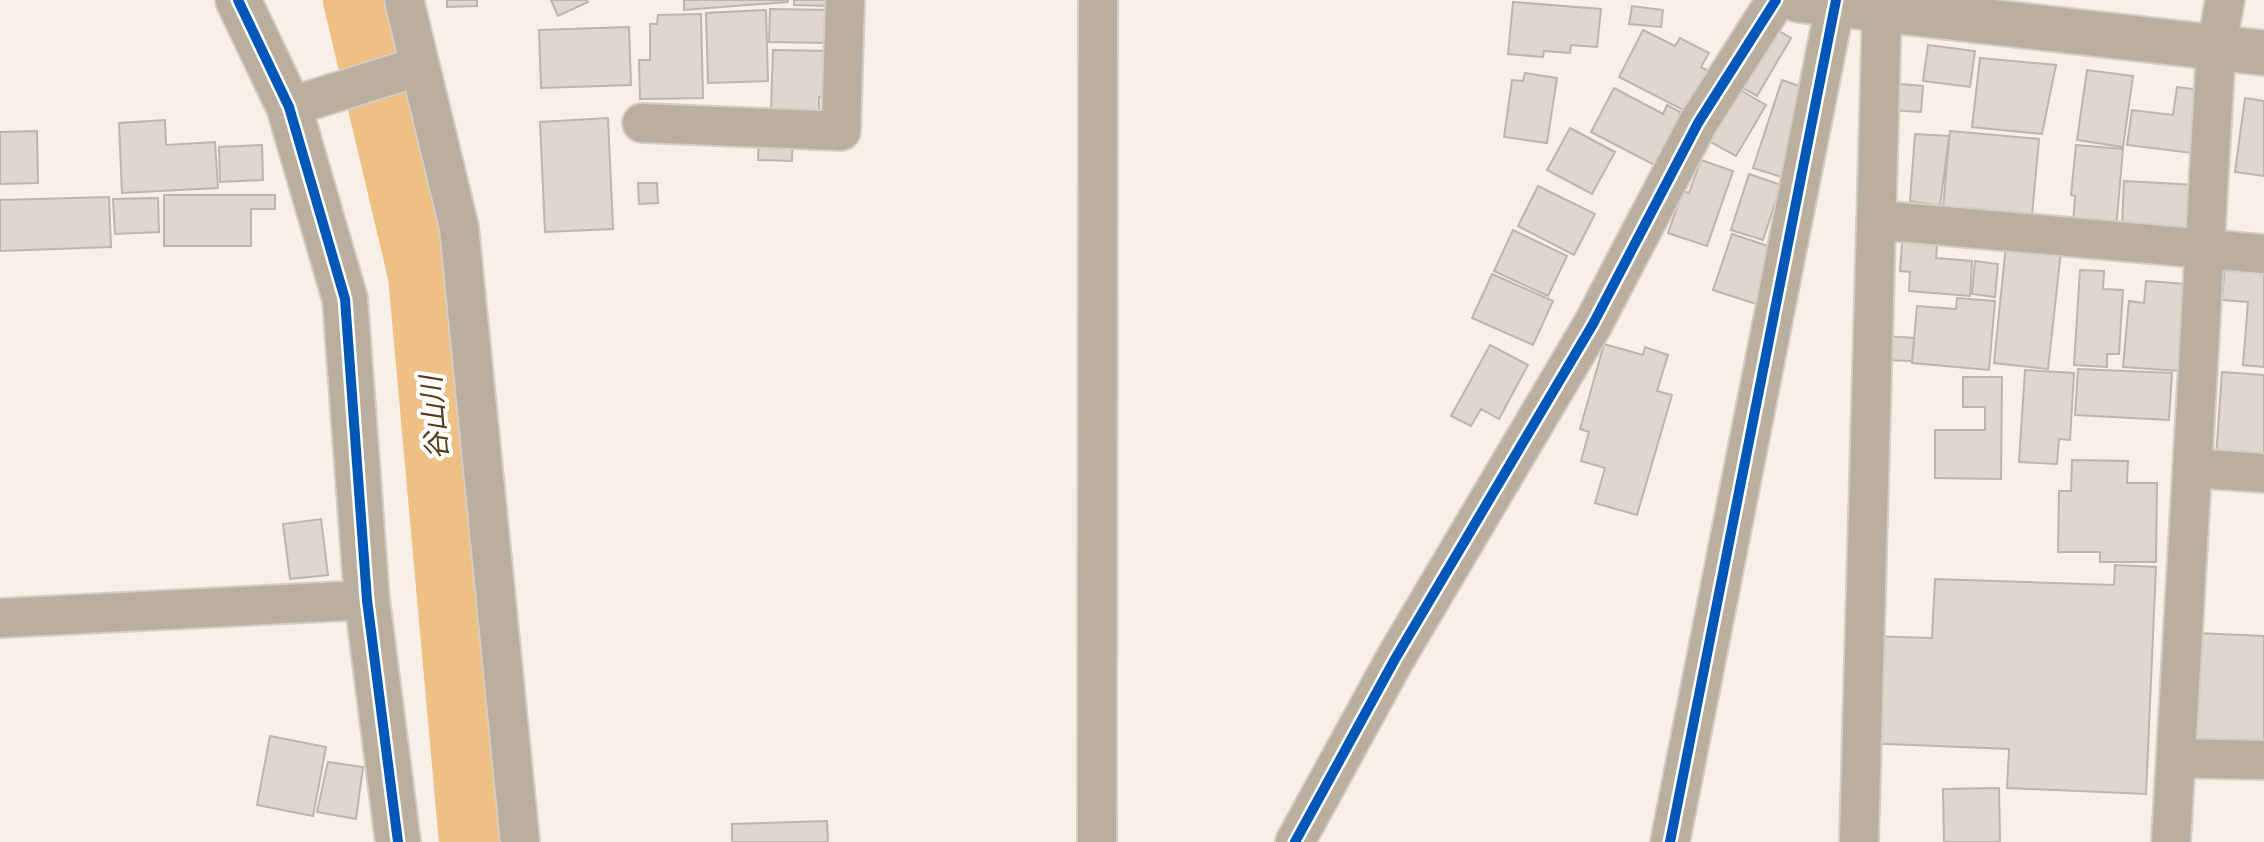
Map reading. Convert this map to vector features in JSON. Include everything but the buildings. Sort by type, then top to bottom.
[{"type":"street","points":[[238,0],[290,106],[345,299],[367,600],[398,842]]},
{"type":"street","points":[[404,0],[459,227],[520,842]]},
{"type":"street","points":[[642,123],[841,131],[845,0]]},
{"type":"street","points":[[1097,842],[1098,0]]},
{"type":"street","points":[[1295,842],[1395,659],[1593,324],[1698,123],[1776,0]]},
{"type":"street","points":[[2171,842],[2216,49],[2225,0]]},
{"type":"street","points":[[1670,842],[1823,1],[2264,53]]},
{"type":"street","points":[[1859,842],[1882,9]]},
{"type":"street","points":[[290,106],[418,66]]},
{"type":"street","points":[[1876,220],[2264,254]]},
{"type":"street","points":[[2192,468],[2264,473]]},
{"type":"street","points":[[0,618],[367,600]]},
{"type":"street","points":[[2176,758],[2264,760]]},
{"type":"waterway","name":"谷山川","points":[[356,0],[421,275],[472,842]]},
{"type":"cycle path","points":[[238,0],[289,107],[345,299],[367,600],[398,842]]},
{"type":"cycle path","points":[[1295,842],[1395,659],[1593,324],[1698,123],[1776,0]]},
{"type":"cycle path","points":[[1670,842],[1836,0]]}]
